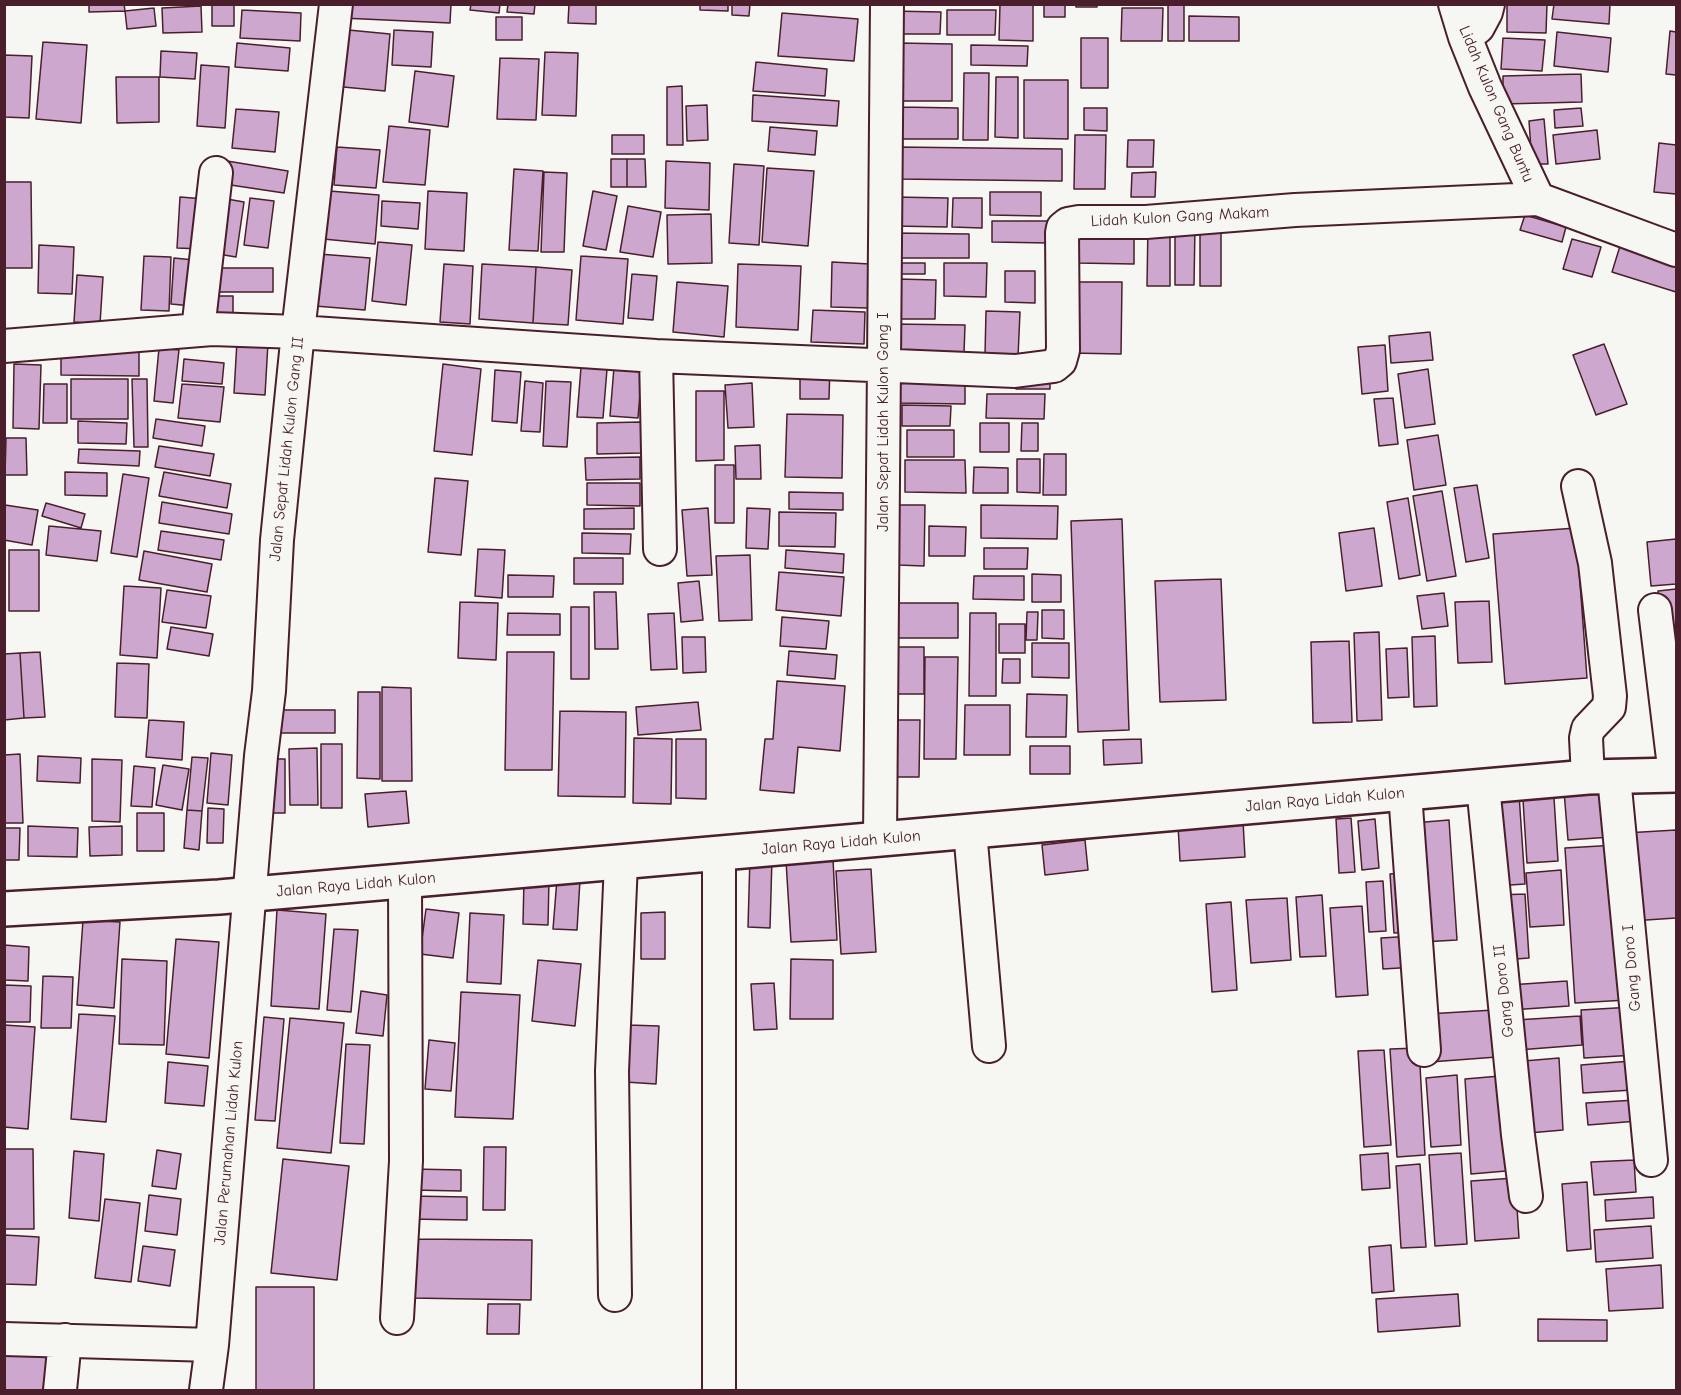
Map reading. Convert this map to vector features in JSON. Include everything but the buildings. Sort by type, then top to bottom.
[{"type":"main road","name":"Jalan Raya Lidah Kulon","points":[[4,909],[249,894],[1483,786],[1601,777],[1676,775]]},
{"type":"street","name":"Jalan Sepat Lidah Kulon Gang II","points":[[249,894],[269,691],[277,540],[336,4]]},
{"type":"street","name":"Jalan Sepat Lidah Kulon Gang I","points":[[880,839],[887,4]]},
{"type":"street","name":"Lidah Kulon Gang Buntu","points":[[1455,4],[1465,37],[1503,129],[1538,199],[1677,250]]},
{"type":"street","points":[[1465,37],[1478,27],[1488,4]]},
{"type":"street","points":[[198,330],[216,173]]},
{"type":"street","name":"Lidah Kulon Gang Makam","points":[[884,366],[1015,371],[1054,366],[1060,361],[1063,350],[1062,233],[1063,228],[1068,224],[1146,222],[1295,210],[1538,199]]},
{"type":"street","points":[[4,346],[212,329],[656,356],[884,366]]},
{"type":"street","points":[[656,356],[660,549]]},
{"type":"street","name":"Gang Doro I","points":[[1578,486],[1595,563],[1610,696],[1609,707],[1588,729],[1586,738],[1601,777],[1651,1160]]},
{"type":"street","points":[[1655,610],[1676,775]]},
{"type":"street","name":"Gang Doro II","points":[[1483,786],[1526,1196]]},
{"type":"street","points":[[1405,793],[1424,1050]]},
{"type":"street","points":[[970,831],[989,1046]]},
{"type":"street","points":[[719,853],[719,1390]]},
{"type":"street","points":[[615,1295],[612,1071],[621,862]]},
{"type":"street","points":[[397,1318],[406,1161],[405,881]]},
{"type":"street","name":"Jalan Perumahan Lidah Kulon","points":[[206,1390],[212,1346],[249,894]]},
{"type":"street","points":[[4,1339],[212,1346]]},
{"type":"street","points":[[60,1390],[65,1340]]}]
